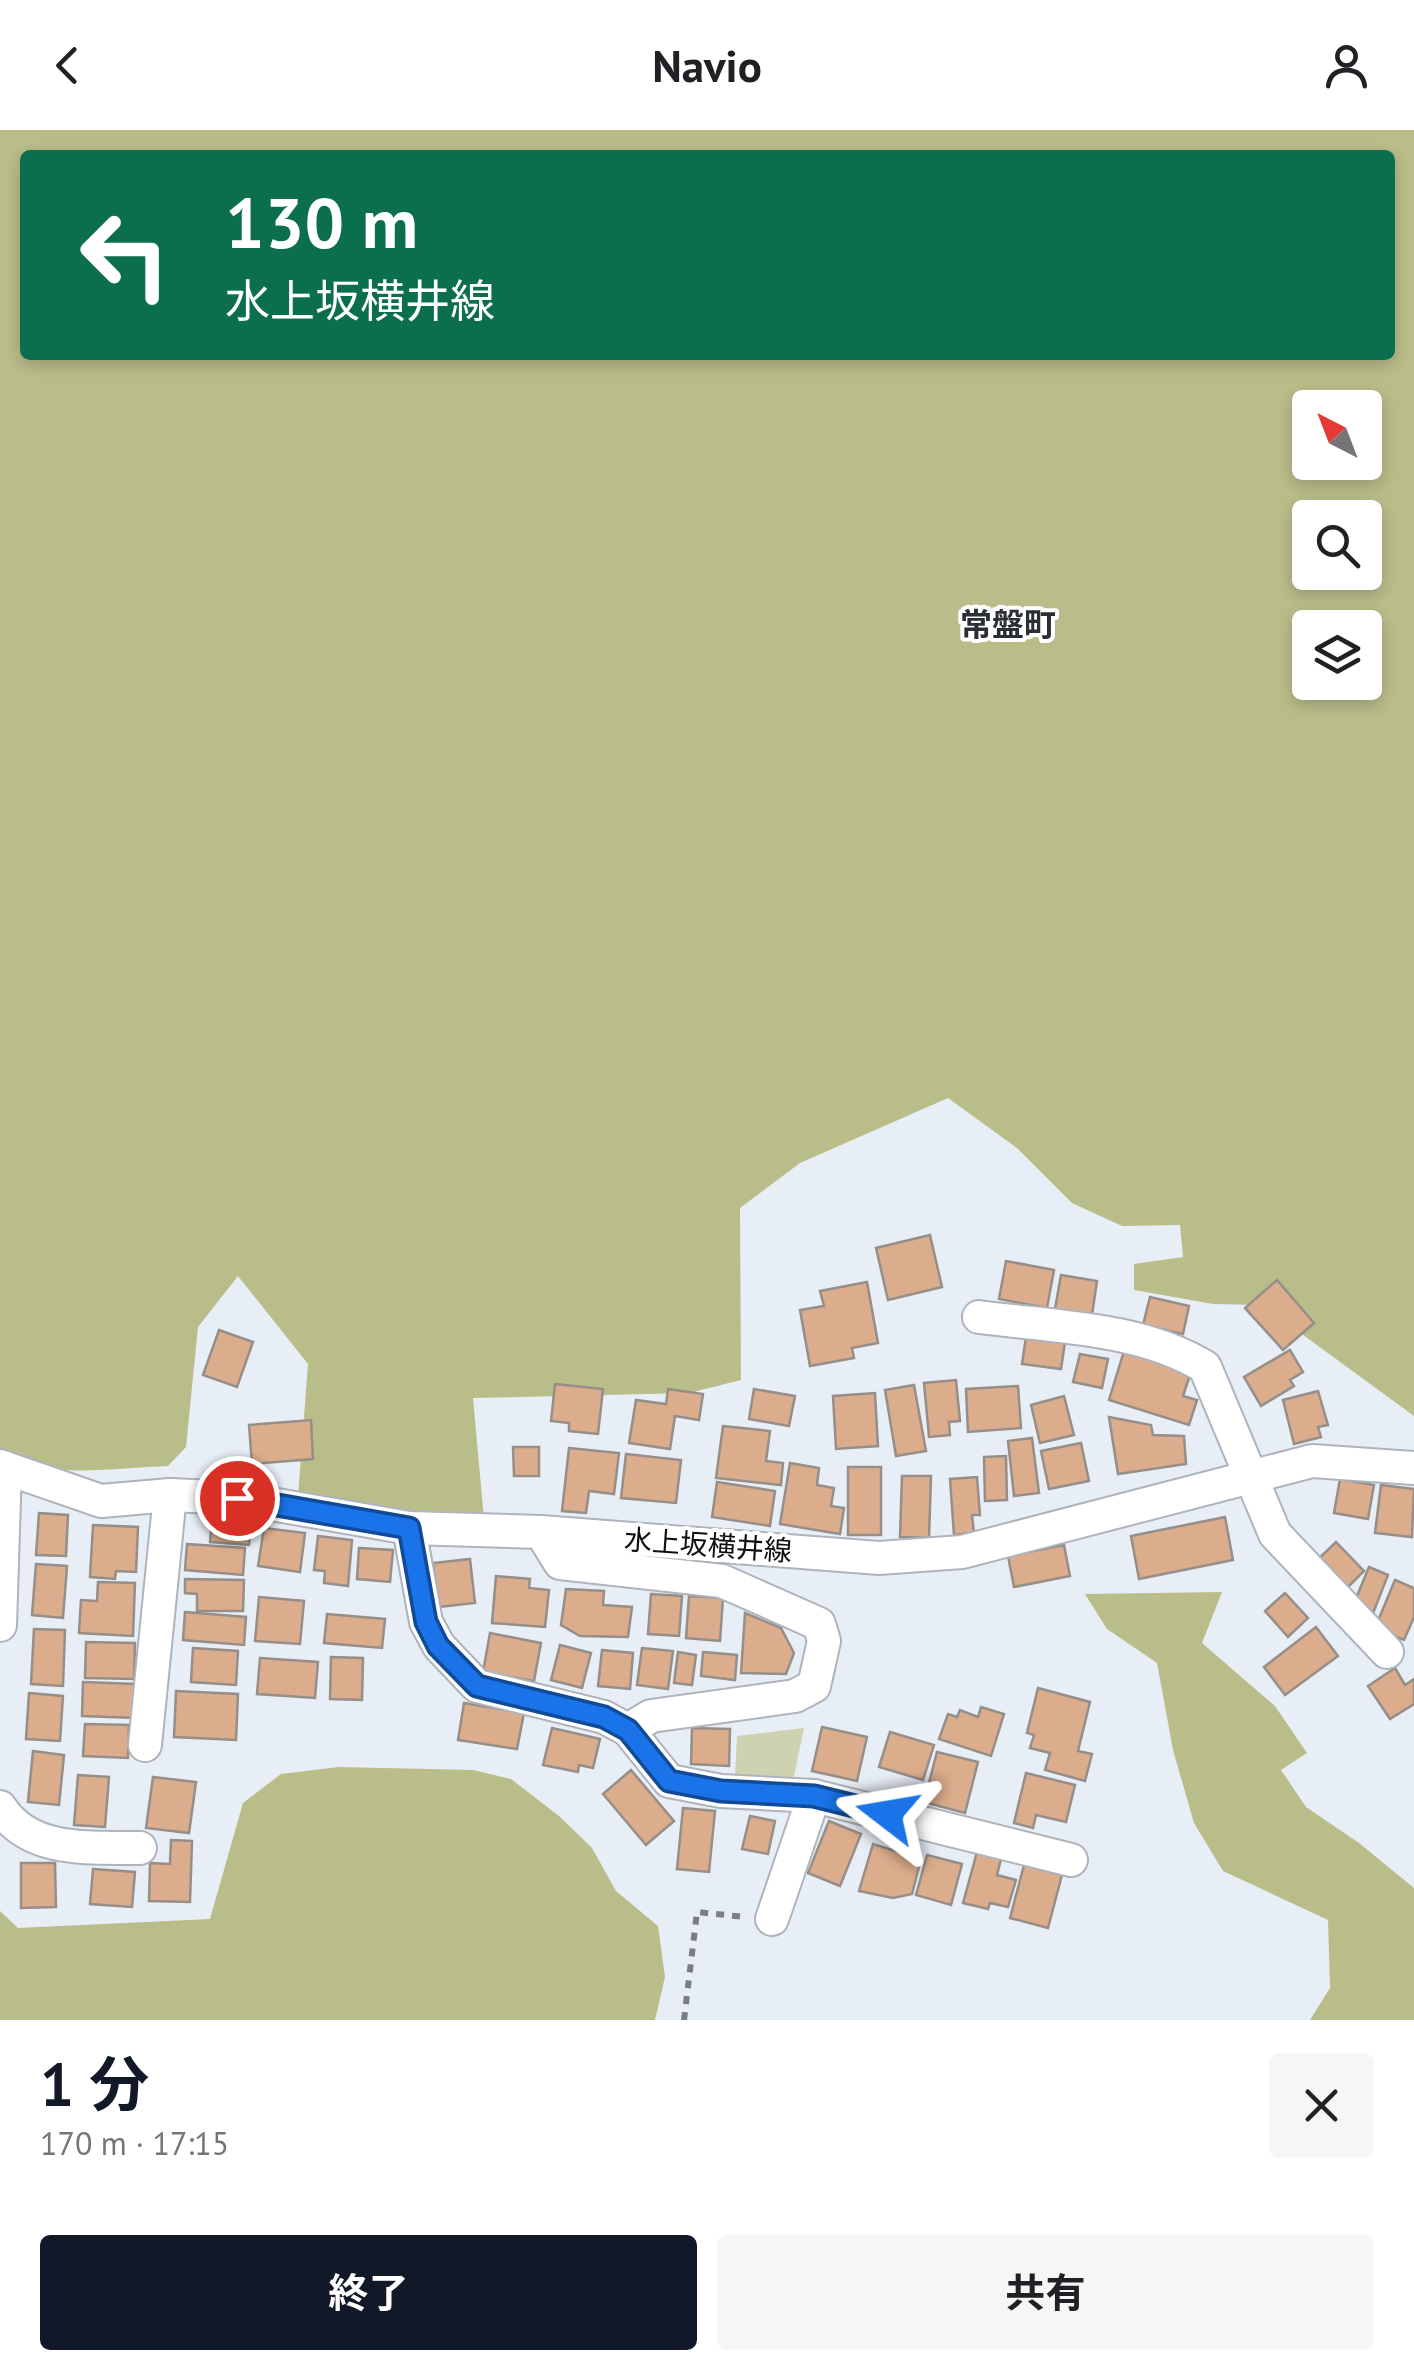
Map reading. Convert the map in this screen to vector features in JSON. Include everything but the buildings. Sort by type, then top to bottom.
[{"type":"street","points":[[979,1317],[1133,1338],[1181,1353],[1204,1368],[1275,1534],[1387,1652]]},
{"type":"street","name":"水上坂横井線","points":[[2,1467],[101,1501],[170,1495],[237,1498],[409,1528],[540,1532],[879,1558],[962,1552],[1312,1461],[1414,1468]]},
{"type":"street","points":[[0,1624],[2,1467]]},
{"type":"street","points":[[145,1745],[170,1495]]},
{"type":"street","points":[[409,1528],[426,1622],[438,1646],[477,1686],[604,1717],[628,1730],[669,1781],[721,1791],[814,1796],[1072,1860]]},
{"type":"street","points":[[540,1532],[560,1563],[722,1581],[820,1624],[824,1642],[814,1686],[795,1696],[651,1716],[628,1730]]},
{"type":"street","points":[[772,1919],[814,1796]]},
{"type":"street","points":[[0,1806],[12,1825],[54,1846],[140,1848]]},
{"type":"path","points":[[684,2020],[697,1912],[772,1919]]},
{"type":"green space","points":[[0,130],[1414,130],[1414,1416],[1262,1305],[1213,1304],[1134,1290],[1134,1264],[1183,1257],[1180,1225],[1122,1226],[1072,1203],[1017,1148],[948,1098],[800,1163],[740,1208],[741,1380],[689,1393],[473,1398],[485,1530],[297,1510],[308,1364],[238,1276],[198,1327],[186,1447],[168,1466],[104,1470],[39,1468],[0,1456]]},
{"type":"green space","points":[[1222,1592],[1202,1643],[1275,1706],[1307,1753],[1281,1770],[1306,1807],[1414,1888],[1414,2020],[1310,2020],[1330,1988],[1328,1920],[1223,1871],[1194,1823],[1173,1750],[1157,1663],[1107,1629],[1085,1594]]},
{"type":"green space","points":[[804,1728],[793,1781],[735,1777],[737,1736]]},
{"type":"green space","points":[[339,1767],[473,1770],[511,1779],[559,1816],[592,1848],[616,1891],[658,1926],[665,1977],[655,2020],[0,2020],[0,1911],[18,1928],[210,1919],[243,1803],[281,1774]]},
{"type":"district","name":"常盤町","points":[[1008,625]]},
{"type":"route","points":[[237,1498],[409,1528],[426,1622],[438,1646],[477,1686],[604,1717],[628,1730],[669,1781],[721,1791],[814,1796],[887,1814]]}]
